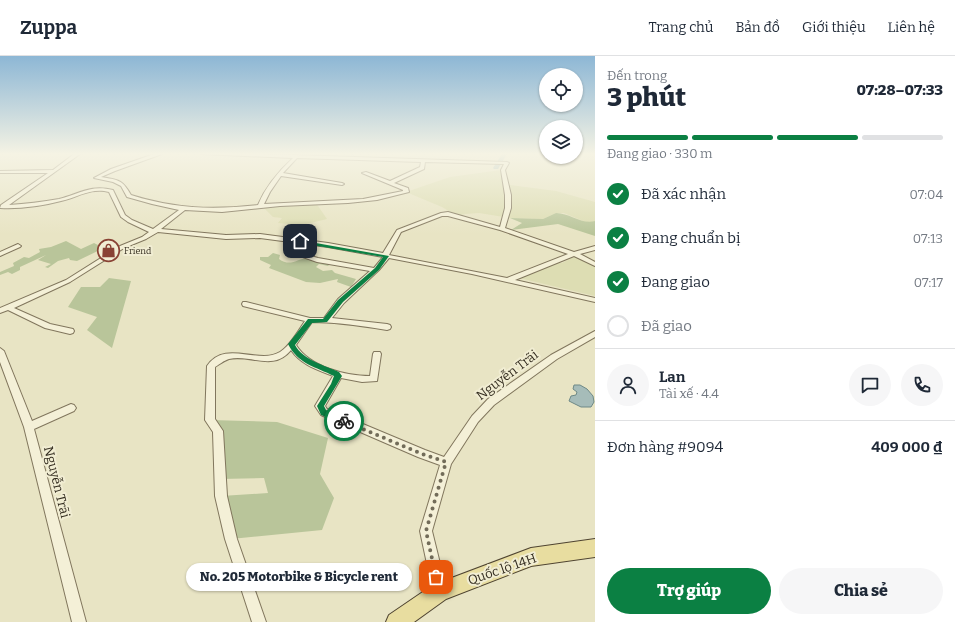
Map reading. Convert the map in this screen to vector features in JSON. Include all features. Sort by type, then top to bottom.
[{"type":"main road","name":"Quốc lộ 14H","points":[[396,622],[440,592],[531,557],[595,548]]},
{"type":"street","points":[[2,207],[43,180]]},
{"type":"street","points":[[115,180],[123,185],[129,196],[151,203],[185,208],[223,210],[261,205],[366,200],[406,192],[406,189],[387,180]]},
{"type":"street","points":[[261,205],[265,194],[275,180]]},
{"type":"street","points":[[319,180],[342,184]]},
{"type":"street","points":[[502,229],[508,208],[508,195],[505,180]]},
{"type":"street","points":[[2,207],[20,206],[64,198],[93,189],[106,189],[111,191],[123,216],[130,221],[156,231],[234,238],[260,236],[328,245],[508,280],[595,300]]},
{"type":"street","points":[[0,311],[68,281],[122,247],[144,238],[156,231],[185,208]]},
{"type":"street","points":[[325,321],[340,301],[374,270],[377,269],[386,256],[399,231],[441,215],[460,216],[502,229],[574,254],[595,264]]},
{"type":"street","points":[[0,254],[18,246]]},
{"type":"street","points":[[508,280],[574,254],[595,248]]},
{"type":"street","points":[[302,255],[317,260],[374,270]]},
{"type":"street","points":[[246,304],[310,320],[388,327]]},
{"type":"street","points":[[9,308],[48,326],[70,331]]},
{"type":"street","points":[[259,622],[231,539],[221,496],[218,431],[210,420],[211,366],[219,358],[234,355],[264,358],[275,357],[283,354],[310,320]]},
{"type":"street","name":"Nguyễn Trãi","points":[[440,592],[426,531],[446,462],[475,419],[491,402],[554,357],[595,334]]},
{"type":"street","points":[[292,344],[296,353],[304,360],[337,374],[362,379],[374,379],[377,354]]},
{"type":"street","name":"Nguyễn Trãi","points":[[0,351],[29,427],[79,622]]},
{"type":"street","points":[[337,374],[338,376],[335,385],[320,406],[324,412],[422,454],[446,462]]},
{"type":"street","points":[[29,427],[71,408]]},
{"type":"green space","points":[[440,180],[502,180],[510,215],[510,185],[556,191],[595,202],[595,221],[588,223],[564,213],[556,213],[543,219],[510,218],[479,213],[457,216],[442,207],[406,192]]},
{"type":"green space","points":[[316,203],[327,219],[302,225],[278,223],[282,218],[273,217],[263,207],[263,205]]},
{"type":"green space","points":[[556,213],[585,221],[595,221],[595,236],[558,224],[511,230],[522,223],[510,218],[543,219]]},
{"type":"green space","points":[[66,241],[81,249],[94,243],[104,248],[77,261],[70,260],[69,258],[58,261],[48,268],[45,267],[51,264],[38,260],[46,255],[20,267],[20,270],[12,274],[8,272],[0,275],[0,272],[14,266],[13,263],[24,257],[29,258],[40,252],[39,249],[51,247]]},
{"type":"green space","points":[[273,253],[280,255],[279,259],[283,262],[291,262],[309,258],[331,263],[328,266],[319,264],[316,267],[323,271],[332,270],[335,273],[356,279],[351,287],[337,282],[338,279],[320,283],[306,282],[269,268],[271,265],[260,260],[260,257],[268,257]]},
{"type":"green space","points":[[579,254],[595,262],[595,296],[519,278],[556,262],[562,263]]},
{"type":"green space","points":[[109,278],[131,281],[112,348],[87,330],[97,317],[68,307],[81,287],[100,287]]},
{"type":"green space","points":[[210,420],[277,422],[328,438],[320,474],[334,498],[322,530],[231,539],[221,496],[268,493],[264,478],[220,479]]},
{"type":"water","points":[[574,385],[580,385],[587,389],[593,396],[594,402],[591,407],[581,407],[569,401],[571,396],[576,395],[577,392],[573,389]]},
{"type":"way so far","points":[[344,421],[422,454],[446,462],[426,531],[436,577]]},
{"type":"place","name":"Friend","points":[[109,251]]},
{"type":"place","name":"No. 205 Motorbike & Bicycle rent","points":[[436,577]]},
{"type":"route","points":[[300,241],[387,256],[377,269],[374,270],[340,301],[325,321],[310,320],[292,344],[296,353],[304,360],[337,374],[338,376],[335,385],[320,406],[324,412],[344,421]]}]
